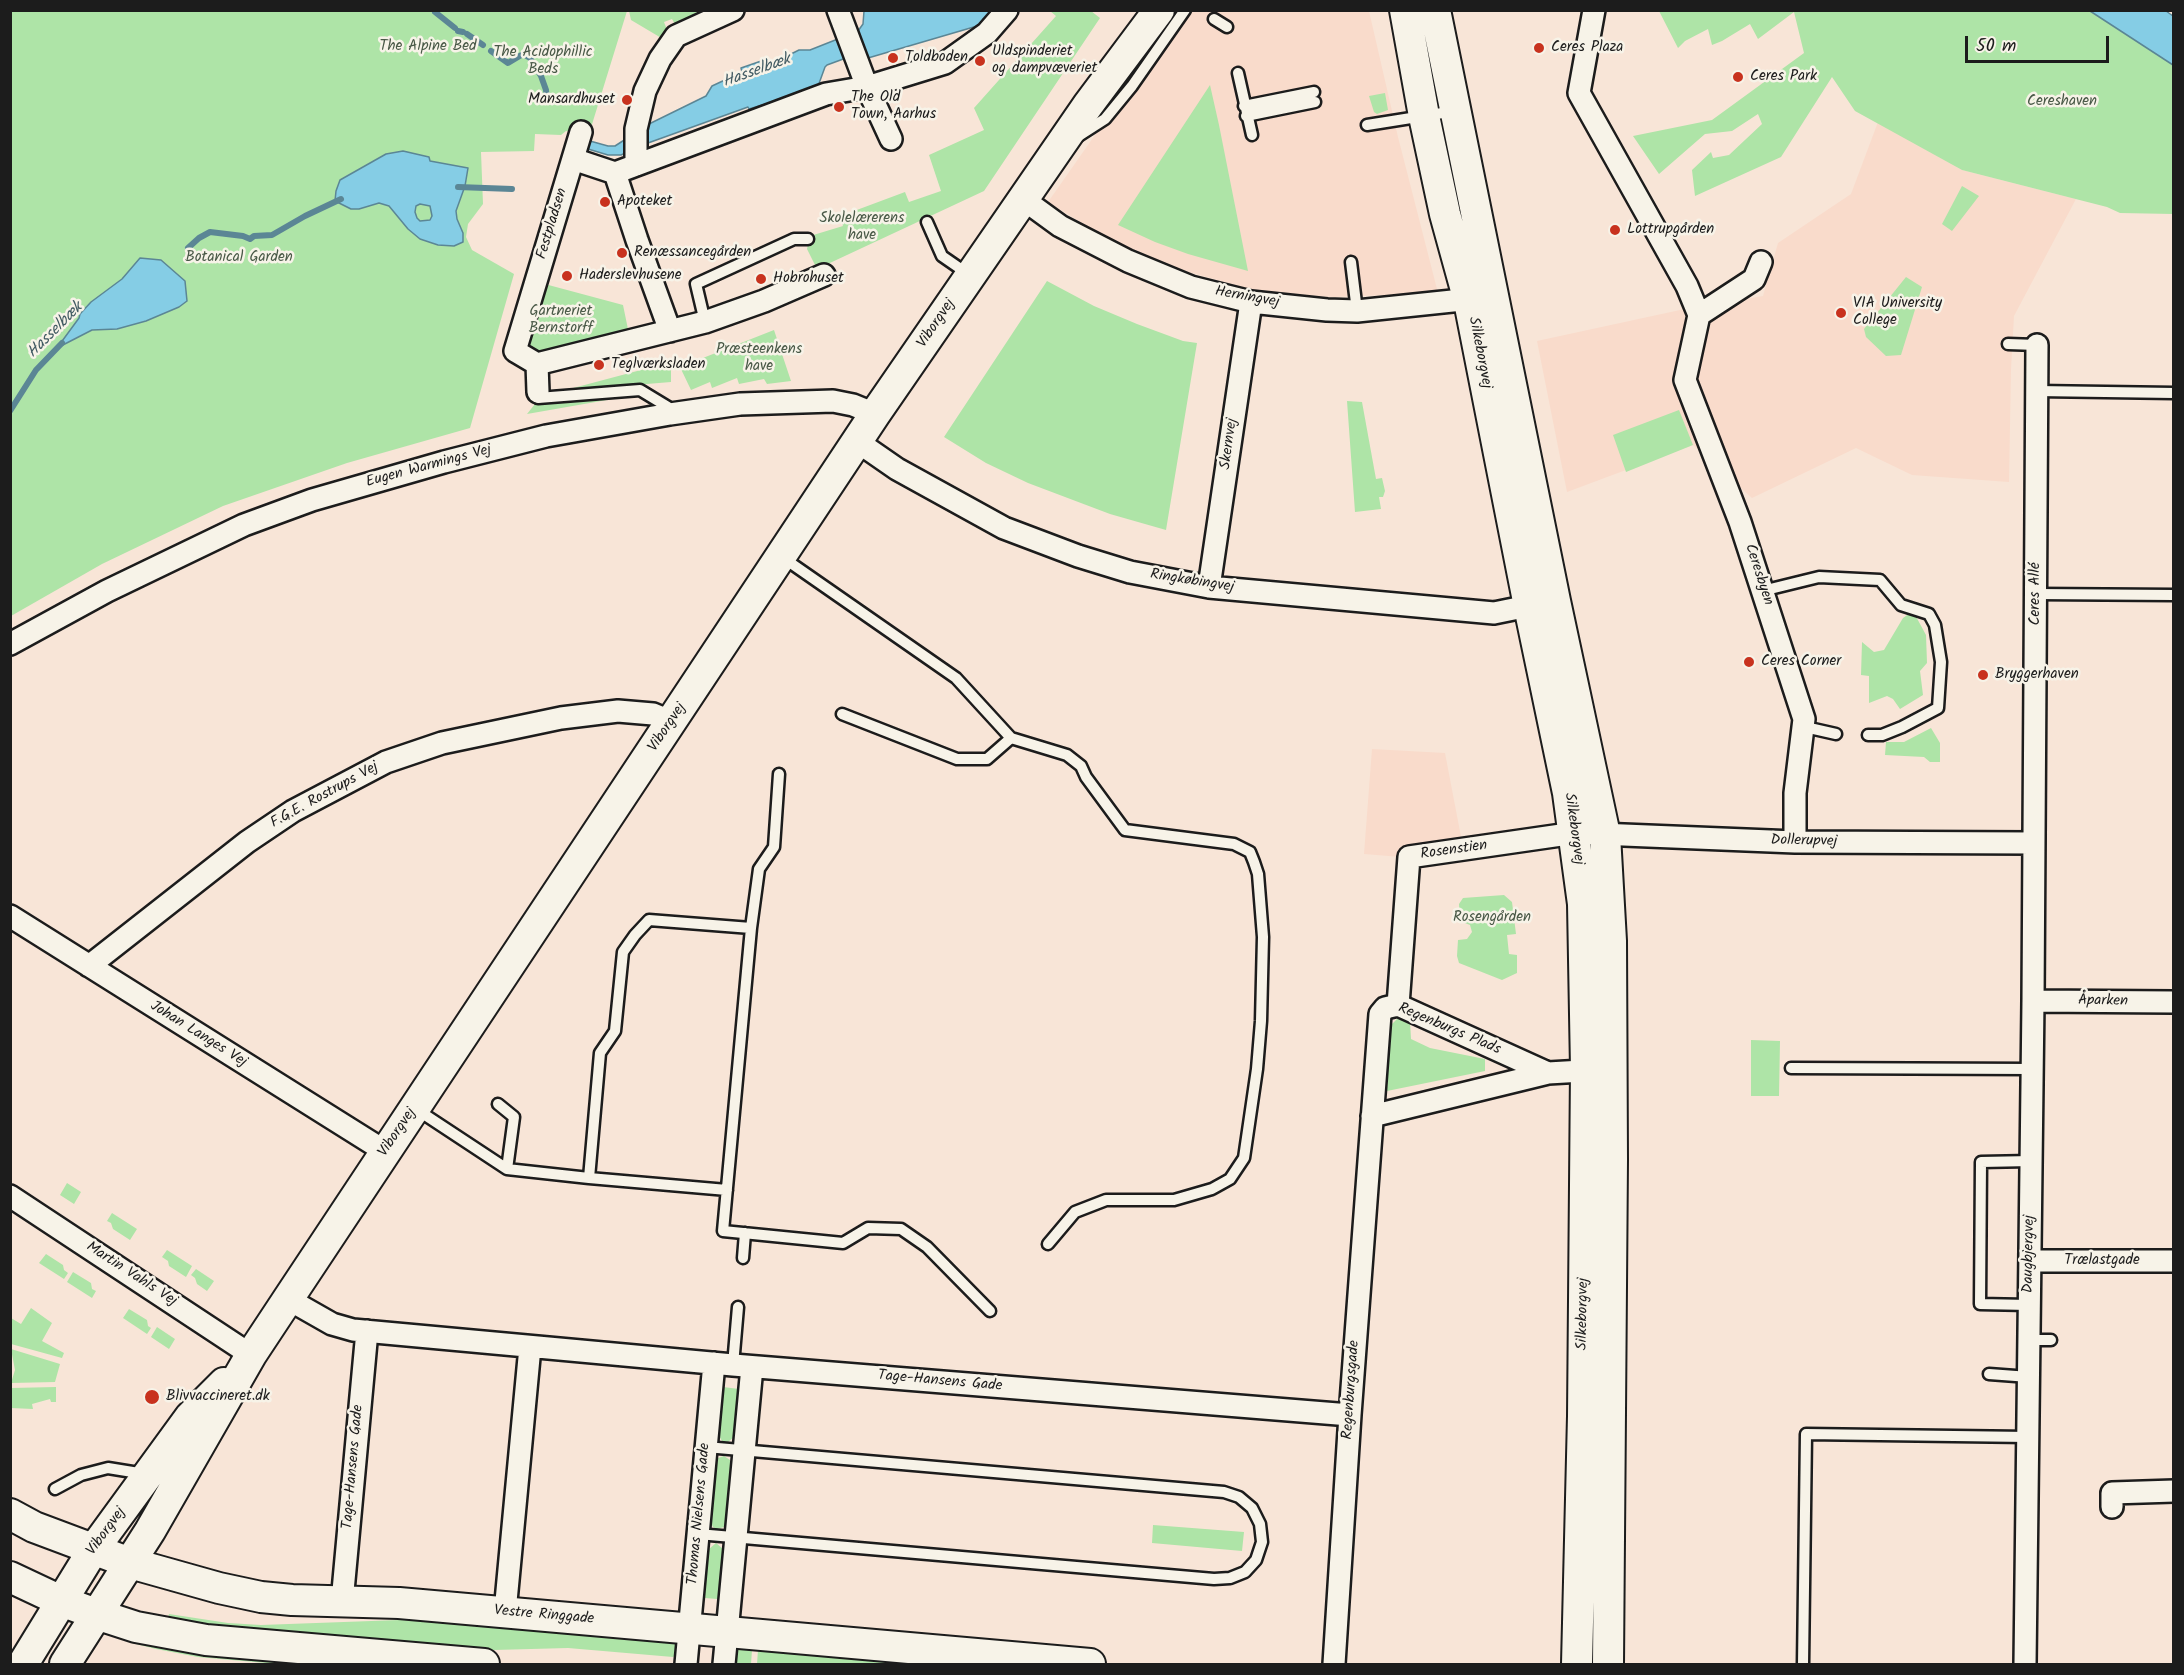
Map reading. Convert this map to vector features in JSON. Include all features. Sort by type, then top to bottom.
[{"type":"street","points":[[636,158],[636,129],[645,91],[660,60],[676,36],[733,10]]},
{"type":"street","points":[[838,10],[867,87],[891,139]]},
{"type":"street","points":[[615,173],[636,158],[826,94],[867,87],[945,63],[987,33],[1007,10]]},
{"type":"street","name":"Viborgvej","points":[[1088,105],[1142,10]]},
{"type":"street","name":"Viborgvej","points":[[64,1665],[130,1563],[251,1355],[288,1299],[875,414],[1088,105],[1159,10]]},
{"type":"street","name":"Silkeborgvej","points":[[1405,10],[1445,214],[1481,298]]},
{"type":"street","name":"Silkeborgvej","points":[[1435,10],[1456,111],[1481,298],[1542,603],[1583,904],[1599,1070],[1608,1665]]},
{"type":"street","points":[[1594,10],[1579,93],[1689,290],[1699,315],[1754,279],[1761,262]]},
{"type":"street","name":"Festpladsen","points":[[537,364],[515,351],[581,132]]},
{"type":"street","points":[[573,159],[615,173]]},
{"type":"street","points":[[615,173],[670,331]]},
{"type":"street","name":"Herningvej","points":[[1023,199],[1060,226],[1128,261],[1191,287],[1251,302],[1357,311],[1481,298]]},
{"type":"street","points":[[538,395],[537,364],[705,322],[764,301],[824,275]]},
{"type":"street","name":"Skernvej","points":[[1209,587],[1251,302]]},
{"type":"street","name":"Ceresbyen","points":[[1699,315],[1685,380],[1729,490],[1804,719],[1805,727],[1795,793],[1795,842]]},
{"type":"street","name":"Ceres Allé","points":[[2034,843],[2037,345]]},
{"type":"street","name":"Eugen Warmings Vej","points":[[10,644],[107,591],[244,525],[312,500],[444,462],[546,436],[740,404],[833,401],[853,405],[875,414]]},
{"type":"street","name":"Ringkøbingvej","points":[[858,442],[897,469],[1004,528],[1078,556],[1130,572],[1209,587],[1494,613],[1542,603]]},
{"type":"street","name":"Silkeborgvej","points":[[1542,603],[1605,835],[1611,940],[1599,1070],[1583,1416],[1577,1665]]},
{"type":"street","name":"F.G.E. Rostrups Vej","points":[[89,966],[247,842],[293,811],[386,762],[442,743],[561,718],[618,711],[653,714],[672,722]]},
{"type":"street","name":"Dollerupvej","points":[[1575,833],[1795,842],[2034,843]]},
{"type":"street","name":"Rosenstien","points":[[1398,1005],[1409,857],[1575,833]]},
{"type":"street","name":"Daugbjergvej","points":[[2025,1665],[2034,843]]},
{"type":"street","name":"Johan Langes Vej","points":[[10,915],[386,1152]]},
{"type":"street","name":"Åparken","points":[[2032,1001],[2174,1002]]},
{"type":"street","name":"Regenburgs Plads","points":[[1372,1116],[1380,1014],[1385,1008],[1398,1005],[1548,1073]]},
{"type":"street","points":[[1372,1116],[1548,1073],[1599,1070]]},
{"type":"street","name":"Regenburgsgade","points":[[1334,1665],[1372,1116]]},
{"type":"street","name":"Martin Vahls Vej","points":[[10,1196],[251,1355]]},
{"type":"street","name":"Trælastgade","points":[[2030,1261],[2174,1261]]},
{"type":"street","name":"Tage-Hansens Gade","points":[[288,1299],[332,1324],[367,1331],[733,1365],[1350,1415]]},
{"type":"street","name":"Tage-Hansens Gade","points":[[342,1602],[367,1331]]},
{"type":"street","points":[[505,1612],[530,1347]]},
{"type":"street","name":"Viborgvej","points":[[23,1665],[93,1550],[190,1417],[251,1355]]},
{"type":"street","points":[[724,1665],[744,1450],[733,1365]]},
{"type":"street","name":"Thomas Nielsens Gade","points":[[686,1665],[706,1447],[733,1365]]},
{"type":"street","points":[[2112,1507],[2112,1493],[2174,1491]]},
{"type":"street","name":"Vestre Ringgade","points":[[10,1514],[34,1527],[130,1563],[219,1588],[261,1597],[399,1603],[1090,1665]]},
{"type":"street","points":[[10,1577],[61,1601],[96,1614],[136,1626],[206,1640],[484,1665]]},
{"type":"lane","points":[[1058,148],[1085,133],[1105,118],[1132,86],[1185,10]]},
{"type":"lane","points":[[1214,19],[1227,27]]},
{"type":"lane","points":[[1238,73],[1252,135]]},
{"type":"lane","points":[[1245,111],[1314,97]]},
{"type":"lane","points":[[1366,125],[1456,111]]},
{"type":"lane","points":[[927,222],[942,256],[970,276]]},
{"type":"lane","points":[[705,322],[696,284],[794,239],[808,239]]},
{"type":"lane","points":[[1350,262],[1357,311]]},
{"type":"lane","points":[[2008,344],[2037,345]]},
{"type":"lane","points":[[538,395],[640,390],[668,407],[670,414]]},
{"type":"lane","points":[[2037,391],[2174,393]]},
{"type":"lane","points":[[782,557],[956,678],[1011,738],[1067,755],[1074,760],[1081,766],[1086,777],[1125,830],[1220,841],[1234,844],[1250,852],[1258,874],[1262,927],[1261,1021],[1257,1069],[1244,1158],[1230,1179],[1212,1190],[1174,1200],[1106,1200],[1075,1212],[1048,1244]]},
{"type":"lane","points":[[1762,591],[1819,577],[1880,580],[1901,605],[1929,614],[1935,626],[1941,662],[1938,708],[1902,727],[1881,735],[1868,735]]},
{"type":"lane","points":[[2036,594],[2174,596]]},
{"type":"lane","points":[[842,714],[957,759],[987,759],[1011,738]]},
{"type":"lane","points":[[1805,727],[1836,734]]},
{"type":"lane","points":[[779,774],[774,848],[759,869],[751,928],[723,1231],[843,1243],[868,1228],[901,1229],[927,1248],[990,1311]]},
{"type":"lane","points":[[589,1178],[600,1053],[615,1031],[623,952],[649,920],[751,928]]},
{"type":"lane","points":[[1791,1068],[2032,1070]]},
{"type":"lane","points":[[498,1104],[514,1117],[507,1169]]},
{"type":"lane","points":[[415,1108],[507,1169],[727,1190]]},
{"type":"lane","points":[[2029,1305],[1980,1304],[1981,1197],[1982,1162],[2031,1161]]},
{"type":"lane","points":[[742,1258],[745,1233]]},
{"type":"lane","points":[[733,1365],[738,1307]]},
{"type":"lane","points":[[2029,1340],[2051,1340]]},
{"type":"lane","points":[[1989,1374],[2029,1377]]},
{"type":"lane","points":[[1803,1665],[1806,1434],[1918,1441],[2028,1437]]},
{"type":"lane","points":[[698,1533],[1214,1579],[1230,1578],[1245,1572],[1256,1560],[1262,1542],[1260,1524],[1252,1508],[1239,1497],[1224,1492],[706,1447]]},
{"type":"lane","points":[[55,1489],[81,1475],[108,1468],[148,1475]]},
{"type":"shaded area","points":[[1182,11],[1369,11],[1438,293],[1333,297],[1261,292],[1181,270],[1106,238],[1048,202]]},
{"type":"shaded area","name":"VIA University College","points":[[1878,122],[1962,170],[2076,199],[2014,316],[2009,482],[1912,475],[1856,448],[1752,498],[1693,445],[1567,492],[1537,341],[1680,310],[1763,296],[1778,243],[1851,194]]},
{"type":"shaded area","points":[[1372,749],[1445,753],[1462,842],[1401,857],[1364,854]]},
{"type":"green space","name":"Botanical Garden","points":[[10,11],[627,11],[589,134],[566,131],[561,135],[535,134],[534,151],[481,152],[483,204],[468,224],[466,237],[472,250],[514,274],[470,428],[347,463],[223,506],[102,564],[11,616]]},
{"type":"green space","points":[[629,11],[696,11],[699,17],[676,26],[672,19],[664,22],[669,35],[663,39],[631,20]]},
{"type":"green space","name":"Skolelærerens have","points":[[1050,11],[1091,11],[1100,18],[984,191],[817,269],[807,249],[810,236],[843,226],[841,221],[846,214],[905,192],[909,202],[941,191],[929,155],[984,130],[974,108],[1056,16]]},
{"type":"green space","name":"Cereshaven","points":[[1659,11],[2090,11],[2173,65],[2173,214],[2120,213],[2107,207],[1962,170],[1855,111],[1832,77],[1781,157],[1695,196],[1692,170],[1711,152],[1713,158],[1729,155],[1762,124],[1758,114],[1732,131],[1705,134],[1659,174],[1633,136],[1712,120],[1804,53],[1794,12],[1758,39],[1750,24],[1712,45],[1708,29],[1685,41],[1678,48]]},
{"type":"green space","points":[[1210,85],[1248,271],[1188,254],[1118,225]]},
{"type":"green space","points":[[1385,93],[1388,110],[1377,114],[1374,112],[1369,96]]},
{"type":"green space","points":[[1962,186],[1979,196],[1952,231],[1942,224]]},
{"type":"green space","points":[[1906,277],[1922,287],[1901,355],[1886,356],[1866,337],[1864,329]]},
{"type":"green space","points":[[1047,281],[1094,306],[1137,324],[1183,341],[1197,343],[1166,530],[1110,514],[1028,483],[986,463],[944,437]]},
{"type":"green space","name":"Gartneriet Bernstorff","points":[[541,283],[623,305],[629,334],[541,357],[524,352]]},
{"type":"green space","name":"Præsteenkens have","points":[[774,330],[791,381],[767,384],[764,379],[739,384],[737,378],[712,388],[710,382],[691,390],[680,367]]},
{"type":"green space","points":[[671,362],[671,382],[562,391]]},
{"type":"green space","points":[[624,397],[527,414],[535,404]]},
{"type":"green space","points":[[1347,401],[1362,402],[1376,479],[1382,478],[1385,491],[1383,497],[1379,497],[1381,509],[1355,512]]},
{"type":"green space","points":[[1679,410],[1693,445],[1626,472],[1613,435]]},
{"type":"green space","points":[[1913,611],[1926,635],[1927,663],[1920,671],[1923,695],[1900,709],[1893,699],[1887,696],[1869,703],[1869,676],[1861,675],[1862,642],[1874,652],[1884,650],[1903,618]]},
{"type":"green space","points":[[1931,728],[1940,743],[1940,762],[1930,762],[1924,757],[1885,755],[1886,742],[1904,742]]},
{"type":"green space","name":"Rosengården","points":[[1504,895],[1512,902],[1516,934],[1507,935],[1509,954],[1517,955],[1517,973],[1502,980],[1459,963],[1457,956],[1458,940],[1467,939],[1472,932],[1470,925],[1460,921],[1459,904],[1463,898]]},
{"type":"green space","points":[[1399,1017],[1410,1021],[1411,1039],[1430,1048],[1485,1059],[1485,1071],[1387,1091],[1390,1026]]},
{"type":"green space","points":[[1751,1040],[1780,1041],[1779,1096],[1751,1096]]},
{"type":"green space","points":[[67,1183],[81,1192],[74,1204],[60,1195]]},
{"type":"green space","points":[[112,1213],[137,1229],[130,1240],[113,1229],[111,1223],[107,1221]]},
{"type":"green space","points":[[167,1250],[192,1266],[186,1277],[169,1266],[168,1261],[162,1257]]},
{"type":"green space","points":[[46,1254],[63,1265],[64,1270],[68,1273],[64,1279],[39,1263]]},
{"type":"green space","points":[[196,1269],[214,1281],[207,1291],[197,1284],[191,1275]]},
{"type":"green space","points":[[73,1272],[91,1283],[92,1289],[96,1291],[92,1298],[67,1282]]},
{"type":"green space","points":[[31,1308],[52,1323],[42,1341],[64,1353],[62,1358],[11,1344],[11,1318],[21,1324]]},
{"type":"green space","points":[[129,1309],[147,1320],[151,1328],[147,1334],[123,1318]]},
{"type":"green space","points":[[157,1327],[175,1339],[169,1349],[151,1337]]},
{"type":"green space","points":[[11,1349],[60,1364],[55,1382],[11,1383],[15,1370]]},
{"type":"green space","points":[[56,1387],[56,1402],[51,1402],[50,1399],[32,1404],[33,1409],[11,1408],[11,1388]]},
{"type":"green space","points":[[723,1387],[739,1389],[734,1437],[728,1442],[722,1441],[718,1434]]},
{"type":"green space","points":[[724,1456],[730,1460],[731,1468],[726,1523],[724,1527],[717,1529],[710,1521],[714,1469],[718,1458]]},
{"type":"green space","points":[[1153,1525],[1244,1532],[1242,1551],[1152,1543]]},
{"type":"green space","points":[[716,1543],[723,1549],[719,1598],[705,1598],[703,1596],[709,1549]]},
{"type":"green space","points":[[169,1614],[228,1623],[261,1625],[431,1621],[680,1644],[678,1654],[673,1657],[568,1648],[494,1650],[224,1627],[168,1618]]},
{"type":"green space","points":[[132,1641],[199,1653],[312,1664],[277,1664],[198,1657],[156,1649],[132,1643]]},
{"type":"green space","points":[[739,1648],[752,1650],[751,1664],[732,1664],[734,1652]]},
{"type":"green space","points":[[758,1650],[920,1664],[757,1664]]},
{"type":"water","points":[[864,11],[997,11],[983,19],[984,24],[868,58],[865,51],[827,65],[817,89],[749,109],[748,107],[621,155],[608,155],[588,149],[590,141],[615,146],[649,124],[706,96],[712,86],[742,72],[741,68],[767,59],[769,65],[799,50],[810,50],[858,31],[863,24]]},
{"type":"water","points":[[2090,11],[2166,11],[2173,16],[2173,65]]},
{"type":"water","points":[[403,151],[429,157],[430,161],[468,168],[465,186],[456,211],[463,233],[463,242],[454,246],[438,245],[420,239],[408,229],[389,206],[379,203],[351,209],[335,201],[340,180],[386,154]],"holes":[[[420,204],[430,206],[432,216],[430,220],[420,221],[415,212],[416,206]]]},
{"type":"water","points":[[140,258],[161,260],[185,281],[187,301],[179,307],[146,321],[117,329],[92,330],[57,348],[91,302],[122,279]]},
{"type":"waterway","points":[[435,12],[455,28]]},
{"type":"waterway","points":[[458,31],[463,32]]},
{"type":"waterway","points":[[467,34],[483,45]]},
{"type":"waterway","points":[[491,51],[508,63],[523,54],[530,58],[541,76],[547,100]]},
{"type":"waterway","name":"Hasselbæk","points":[[458,187],[512,189]]},
{"type":"waterway","name":"Hasselbæk","points":[[188,248],[210,232],[250,239],[254,236],[272,235],[341,199]]},
{"type":"waterway","name":"Hasselbæk","points":[[10,411],[36,370],[62,343]]},
{"type":"place","name":"Ceres Plaza","points":[[1539,48]]},
{"type":"place","name":"Toldboden","points":[[893,58]]},
{"type":"place","name":"Uldspinderiet og dampvæveriet","points":[[980,61]]},
{"type":"place","name":"Ceres Park","points":[[1738,77]]},
{"type":"place","name":"Mansardhuset","points":[[627,100]]},
{"type":"place","name":"The Old Town, Aarhus","points":[[839,107]]},
{"type":"place","name":"Apoteket","points":[[605,202]]},
{"type":"place","name":"Lottrupgården","points":[[1615,230]]},
{"type":"place","name":"Renæssancegården","points":[[622,253]]},
{"type":"place","name":"Haderslevhusene","points":[[567,276]]},
{"type":"place","name":"Hobrohuset","points":[[761,279]]},
{"type":"place","name":"VIA University College","points":[[1841,313]]},
{"type":"place","name":"Teglværksladen","points":[[599,365]]},
{"type":"place","name":"Ceres Corner","points":[[1749,662]]},
{"type":"place","name":"Bryggerhaven","points":[[1983,675]]},
{"type":"place","name":"Blivvaccineret.dk","points":[[152,1397]]},
{"type":"park label","name":"The Alpine Bed","points":[[428,47]]},
{"type":"park label","name":"The Acidophillic Beds","points":[[543,62]]}]
